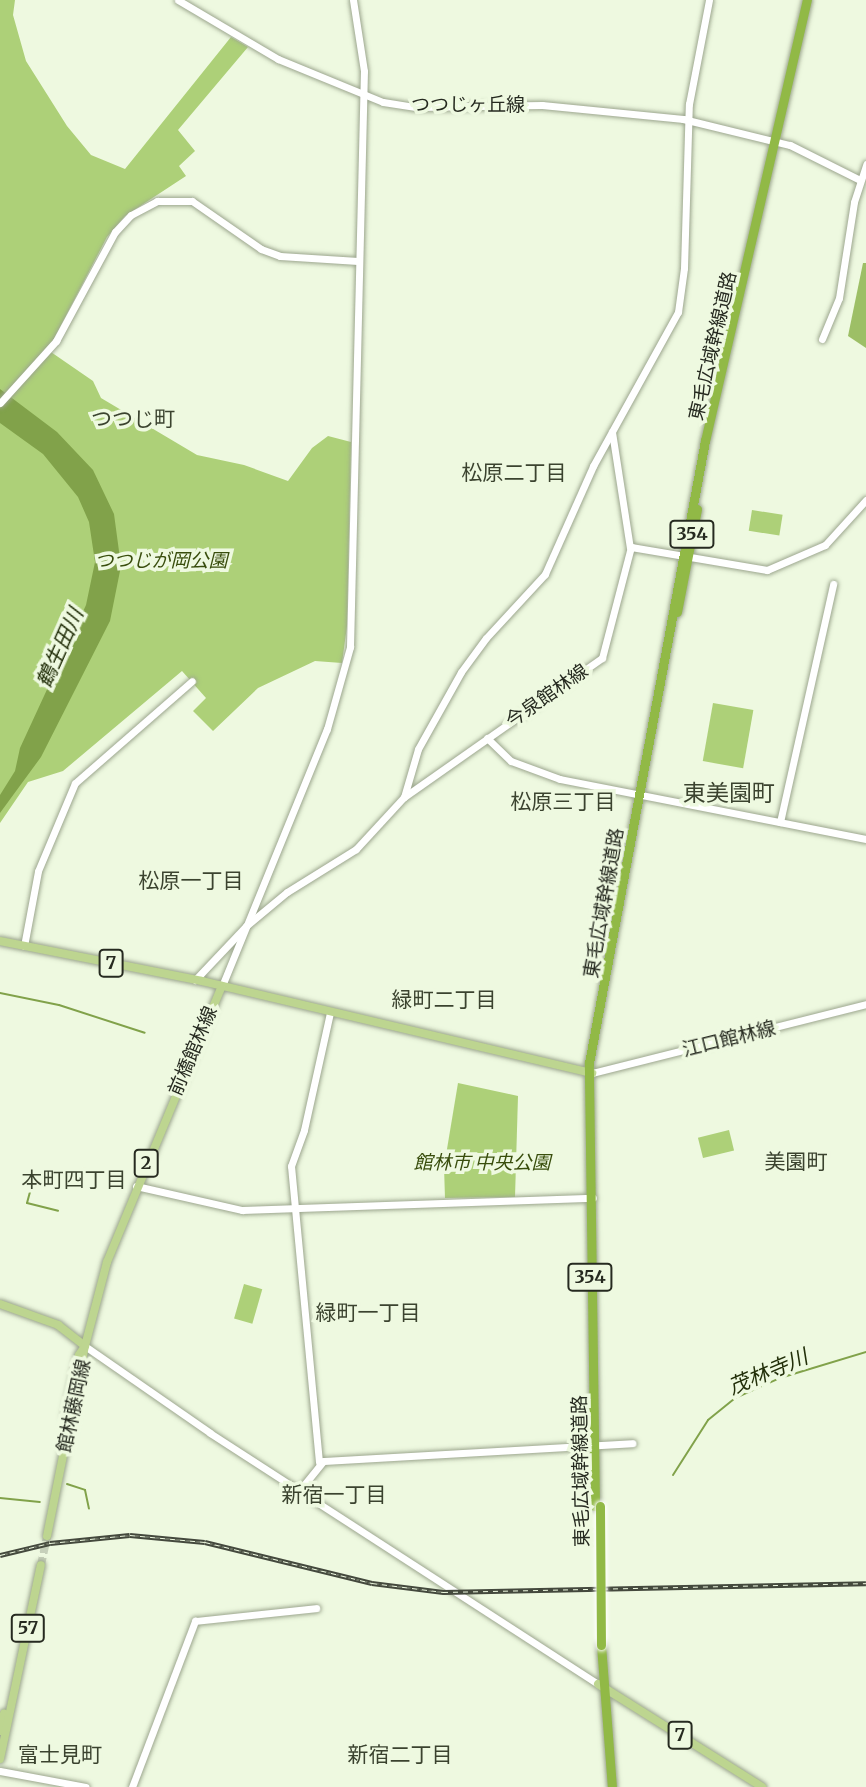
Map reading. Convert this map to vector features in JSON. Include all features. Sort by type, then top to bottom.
[{"type":"highway","name":"東毛広域幹線道路","points":[[610,1787],[599,1645],[590,1073],[685,556],[809,0]]},
{"type":"main road","name":"7","points":[[0,941],[222,986]]},
{"type":"main road","name":"前橋館林線","points":[[85,1346],[107,1262],[136,1186],[222,986],[590,1073]]},
{"type":"main road","points":[[0,1304],[58,1325],[85,1346]]},
{"type":"main road","name":"館林藤岡線","points":[[45,1537],[85,1346]]},
{"type":"main road","name":"57","points":[[0,1731],[38,1566],[0,1759]]},
{"type":"main road","name":"7","points":[[601,1685],[762,1787]]},
{"type":"street","name":"つつじヶ丘線","points":[[178,0],[266,53],[364,96],[416,107],[542,105],[688,120],[776,141],[860,180]]},
{"type":"street","points":[[195,980],[246,926],[327,729],[348,660],[354,601],[358,261],[364,96],[362,41],[353,0]]},
{"type":"street","points":[[404,797],[413,760],[481,644],[545,574],[612,432],[678,312],[684,268],[688,120],[709,0]]},
{"type":"street","points":[[821,339],[839,299],[860,180],[866,164]]},
{"type":"street","points":[[0,403],[56,341],[115,232],[131,215],[157,201],[192,201],[253,243],[280,256],[358,261]]},
{"type":"street","points":[[612,432],[630,548],[770,569],[825,545],[866,500]]},
{"type":"street","name":"今泉館林線","points":[[222,986],[246,926],[287,892],[356,849],[404,797],[602,658],[630,548]]},
{"type":"street","points":[[780,822],[833,584]]},
{"type":"street","points":[[24,946],[38,871],[75,783],[192,681]]},
{"type":"street","points":[[487,738],[511,761],[532,771],[639,795],[866,839]]},
{"type":"street","name":"江口館林線","points":[[590,1073],[866,1004]]},
{"type":"street","points":[[299,1491],[319,1462],[291,1166],[304,1130],[330,1013]]},
{"type":"street","points":[[136,1186],[242,1210],[592,1198]]},
{"type":"street","points":[[85,1346],[299,1491],[601,1685]]},
{"type":"street","points":[[319,1462],[632,1443]]},
{"type":"street","points":[[132,1787],[195,1621],[316,1608]]},
{"type":"street","points":[[0,1771],[86,1787]]},
{"type":"green space","name":"つつじが岡公園","points":[[0,0],[15,0],[13,15],[26,61],[67,126],[91,155],[125,169],[231,37],[248,47],[178,130],[195,151],[179,166],[186,176],[125,216],[107,237],[48,350],[93,381],[101,398],[197,455],[244,465],[288,481],[312,448],[328,436],[351,442],[347,626],[342,663],[315,661],[258,688],[213,731],[193,711],[206,698],[182,671],[63,771],[28,782],[0,823]]},
{"type":"green space","points":[[752,510],[783,515],[779,536],[749,531]]},
{"type":"green space","points":[[713,703],[753,710],[743,768],[703,761]]},
{"type":"green space","name":"館林市 中央公園","points":[[458,1083],[518,1096],[515,1197],[445,1198],[444,1167]]},
{"type":"green space","points":[[729,1130],[734,1150],[703,1158],[698,1138]]},
{"type":"green space","points":[[244,1284],[262,1289],[252,1324],[234,1319]]},
{"type":"shaded area","points":[[863,263],[866,263],[866,348],[848,336]]},
{"type":"shaded area","points":[[0,389],[57,432],[93,470],[114,514],[121,566],[110,621],[41,757],[0,813],[0,795],[15,771],[20,748],[86,605],[95,562],[89,522],[78,497],[43,454],[0,423]]},
{"type":"waterway","points":[[0,993],[59,1005],[145,1033]]},
{"type":"waterway","points":[[34,1177],[27,1203],[58,1211]]},
{"type":"waterway","name":"茂林寺川","points":[[673,1475],[708,1420],[735,1398],[780,1378],[866,1352]]},
{"type":"waterway","points":[[67,1484],[85,1490],[89,1509]]},
{"type":"waterway","points":[[0,1498],[40,1502]]},
{"type":"tunnel","points":[[41,1565],[47,1536]]},
{"type":"railway","points":[[0,1555],[50,1543],[130,1535],[205,1542],[372,1583],[443,1592],[866,1583]]},
{"type":"district","name":"つつじ町","points":[[133,419]]},
{"type":"district","name":"松原二丁目","points":[[514,473]]},
{"type":"district","name":"東美園町","points":[[729,793]]},
{"type":"district","name":"松原三丁目","points":[[563,802]]},
{"type":"district","name":"松原一丁目","points":[[191,881]]},
{"type":"district","name":"緑町二丁目","points":[[444,1000]]},
{"type":"district","name":"美園町","points":[[796,1162]]},
{"type":"district","name":"本町四丁目","points":[[74,1180]]},
{"type":"district","name":"緑町一丁目","points":[[368,1313]]},
{"type":"district","name":"新宿一丁目","points":[[334,1495]]},
{"type":"district","name":"富士見町","points":[[60,1755]]},
{"type":"district","name":"新宿二丁目","points":[[400,1755]]},
{"type":"water label","name":"鶴生田川","points":[[60,648]]}]
